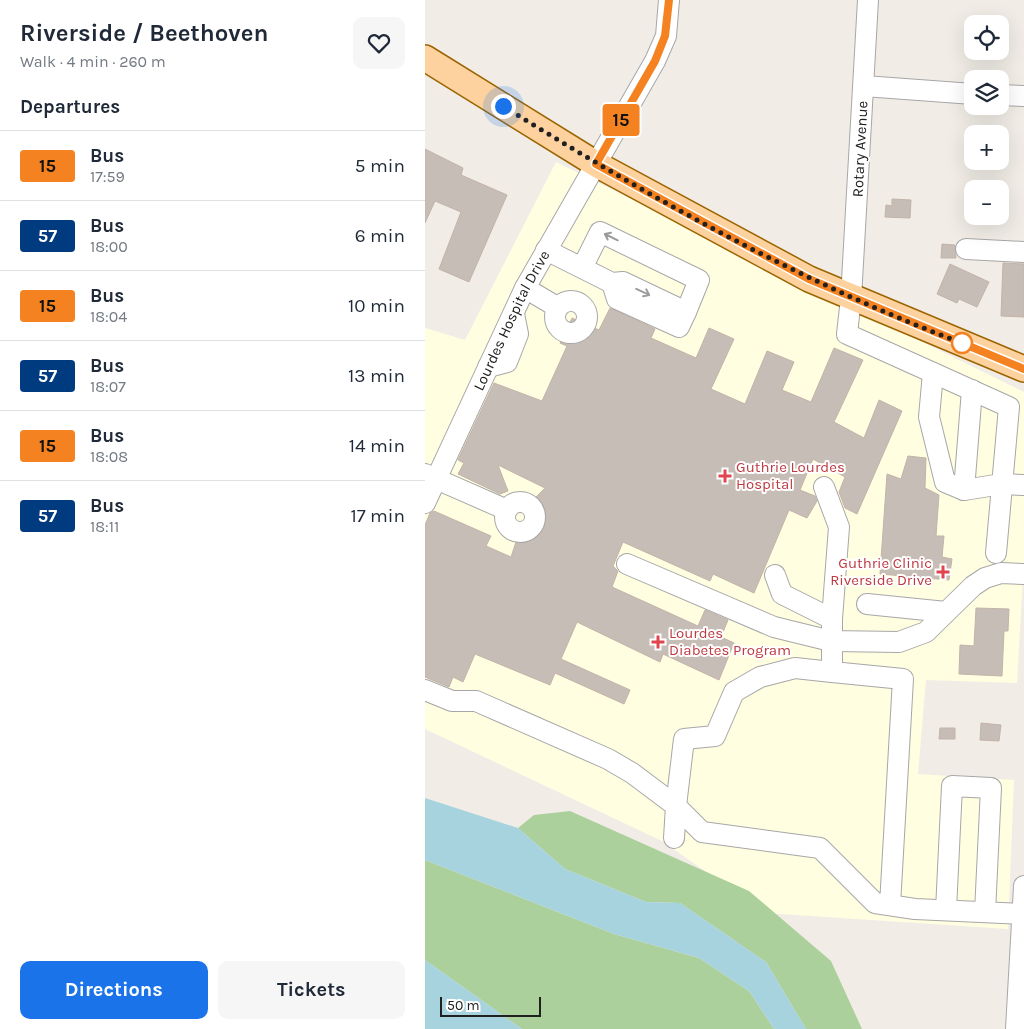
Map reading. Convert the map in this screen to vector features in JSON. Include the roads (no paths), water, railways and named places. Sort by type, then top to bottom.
[{"type":"main road","points":[[425,58],[596,164],[715,230],[809,279],[1024,369]]},
{"type":"street","name":"Lourdes Hospital Drive","points":[[425,503],[431,477],[487,367],[513,310],[655,61],[665,36],[669,0]]},
{"type":"street","name":"Rotary Avenue","points":[[868,0],[851,298],[847,334],[933,373]]},
{"type":"street","points":[[864,86],[964,93]]},
{"type":"street","points":[[1009,95],[1024,96]]},
{"type":"street","points":[[546,250],[582,268],[612,282],[623,282],[686,312],[699,280],[600,232],[582,268]]},
{"type":"street","points":[[966,249],[1024,252]]},
{"type":"street","points":[[525,288],[557,307]]},
{"type":"street","points":[[996,553],[1002,484],[1009,406],[933,373],[929,417],[943,478],[949,486],[964,490],[1002,484],[1024,485]]},
{"type":"street","points":[[964,490],[972,390]]},
{"type":"street","points":[[431,477],[507,510]]},
{"type":"street","points":[[824,487],[839,527],[831,641],[832,672]]},
{"type":"street","points":[[627,564],[774,627],[831,641],[899,642],[926,632],[973,586],[985,578],[1001,573],[1024,574]]},
{"type":"street","points":[[775,575],[782,594],[833,619]]},
{"type":"street","points":[[867,604],[946,612]]},
{"type":"street","points":[[674,838],[684,739],[715,736],[734,692],[760,676],[795,668],[903,679],[890,905]]},
{"type":"street","points":[[425,690],[452,701],[476,701],[599,756],[632,773],[676,806],[702,832],[820,848],[875,902],[946,910],[1023,914]]},
{"type":"street","points":[[946,910],[952,786],[991,788],[985,912]]},
{"type":"street","points":[[1016,1029],[1024,886]]},
{"type":"water","points":[[425,798],[518,828],[565,869],[646,902],[680,903],[766,962],[806,1029],[774,1029],[749,991],[699,958],[614,934],[425,860]]},
{"type":"water","points":[[425,960],[522,1029],[425,1029]]},
{"type":"place","name":"Guthrie Lourdes Hospital","points":[[725,476]]},
{"type":"place","name":"Guthrie Clinic Riverside Drive","points":[[943,572]]},
{"type":"place","name":"Lourdes Diabetes Program","points":[[658,642]]}]
